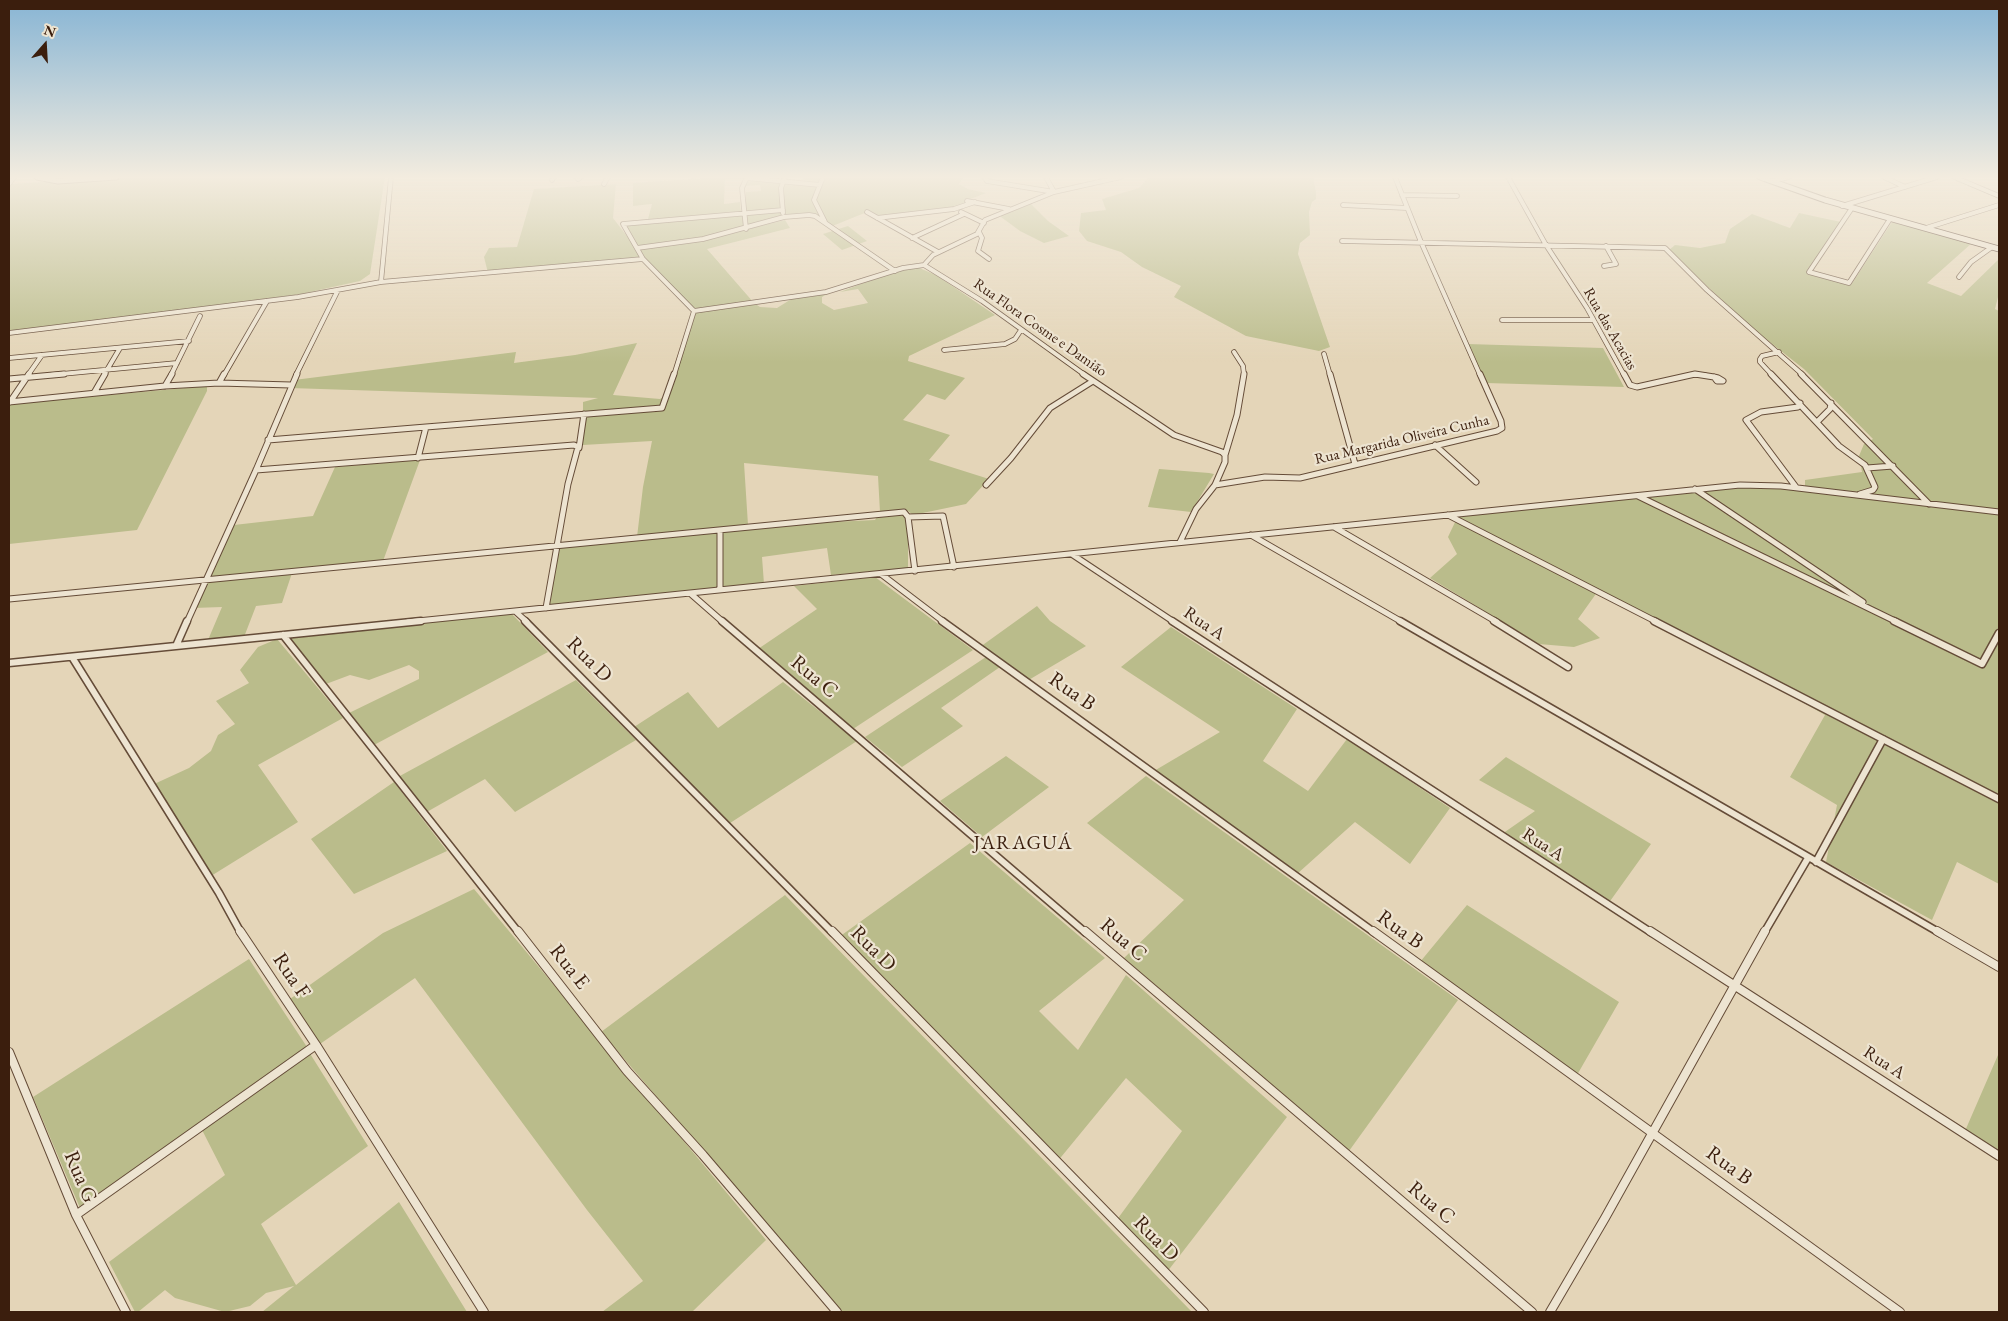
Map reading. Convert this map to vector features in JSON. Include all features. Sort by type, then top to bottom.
[{"type":"street","points":[[381,282],[385,239]]},
{"type":"street","points":[[631,239],[644,259],[694,311]]},
{"type":"street","points":[[637,248],[701,239]]},
{"type":"street","points":[[849,239],[896,270]]},
{"type":"street","points":[[913,239],[938,252]]},
{"type":"street","points":[[694,311],[826,292],[896,270],[924,264],[938,252],[966,239]]},
{"type":"street","points":[[982,239],[978,252],[989,259]]},
{"type":"street","name":"Rua Margarida Oliveira Cunha","points":[[1214,485],[1265,477],[1300,478],[1498,431],[1502,428],[1502,424],[1420,239]]},
{"type":"street","name":"Rua das Acacias","points":[[1542,239],[1593,320],[1629,384],[1633,387],[1695,374],[1714,377]]},
{"type":"street","points":[[1831,239],[1809,272],[1849,284],[1878,239]]},
{"type":"street","points":[[1963,239],[1999,249]]},
{"type":"street","points":[[1342,242],[1656,247],[1668,250],[1707,290],[1779,352],[1929,504]]},
{"type":"street","points":[[1604,266],[1616,264],[1606,246]]},
{"type":"street","points":[[1959,277],[1972,262],[1992,247]]},
{"type":"street","points":[[9,333],[267,301],[381,282],[644,259]]},
{"type":"street","name":"Rua Flora Cosme e Damião","points":[[924,264],[982,301],[1093,381],[1174,435],[1222,452],[1225,455]]},
{"type":"street","points":[[176,646],[256,470],[291,385],[338,290]]},
{"type":"street","points":[[219,383],[267,301]]},
{"type":"street","points":[[268,440],[662,408],[694,311]]},
{"type":"street","points":[[165,386],[200,316]]},
{"type":"street","points":[[1502,320],[1593,320]]},
{"type":"street","points":[[944,350],[1006,344],[1015,339],[1021,330]]},
{"type":"street","points":[[9,340],[15,332]]},
{"type":"street","points":[[9,358],[189,341]]},
{"type":"street","points":[[94,393],[120,348]]},
{"type":"street","points":[[1180,542],[1196,508],[1214,485],[1225,462],[1225,455],[1237,415],[1244,373],[1243,366],[1234,352]]},
{"type":"street","points":[[1779,352],[1762,356],[1760,362],[1840,446],[1867,468],[1875,488],[1858,495]]},
{"type":"street","points":[[1324,354],[1354,464]]},
{"type":"street","points":[[9,402],[42,355]]},
{"type":"street","points":[[9,379],[177,363]]},
{"type":"street","points":[[986,485],[1011,458],[1050,408],[1093,381]]},
{"type":"street","points":[[9,402],[165,386],[219,383],[291,385]]},
{"type":"street","points":[[1796,487],[1746,420],[1761,412],[1798,407],[1800,403]]},
{"type":"street","points":[[1817,422],[1830,409],[1831,403]]},
{"type":"street","points":[[546,608],[555,547],[568,484],[579,448],[584,414]]},
{"type":"street","points":[[418,458],[426,427]]},
{"type":"street","points":[[256,470],[574,445],[579,448]]},
{"type":"street","points":[[1435,445],[1476,482]]},
{"type":"street","points":[[1867,468],[1893,466]]},
{"type":"street","points":[[9,663],[1751,484],[1796,487],[1999,512]]},
{"type":"street","points":[[1695,489],[1881,614]]},
{"type":"street","points":[[1637,496],[1982,664],[1999,633]]},
{"type":"street","points":[[9,600],[904,512],[908,517],[915,571]]},
{"type":"street","points":[[1448,515],[1999,799]]},
{"type":"street","points":[[908,517],[943,516],[954,567]]},
{"type":"street","points":[[1334,527],[1454,596],[1568,666]]},
{"type":"street","points":[[720,530],[720,590]]},
{"type":"street","points":[[1251,535],[1999,967]]},
{"type":"street","name":"Rua A","points":[[1073,555],[1220,653],[1999,1156]]},
{"type":"street","name":"Rua B","points":[[881,574],[964,638],[1653,1132],[1900,1312]]},
{"type":"street","name":"Rua C","points":[[692,594],[752,648],[1532,1312]]},
{"type":"street","name":"Rua D","points":[[516,612],[624,719],[1204,1312]]},
{"type":"street","name":"Rua E","points":[[283,635],[627,1071],[715,1169],[837,1312]]},
{"type":"street","name":"Rua F","points":[[72,657],[219,893],[244,938],[316,1045],[484,1312]]},
{"type":"street","points":[[1550,1312],[1653,1132],[1734,984],[1812,860],[1883,739]]},
{"type":"street","points":[[76,1215],[316,1045]]},
{"type":"street","name":"Rua G","points":[[9,1052],[76,1215],[126,1312]]},
{"type":"green space","points":[[9,239],[375,239],[370,274],[360,281],[301,294],[9,334]]},
{"type":"green space","points":[[519,239],[629,239],[640,253],[631,239],[748,239],[707,249],[754,303],[760,307],[777,308],[793,298],[831,292],[822,297],[822,303],[834,310],[868,303],[858,289],[840,292],[874,279],[917,267],[936,275],[995,315],[909,356],[908,361],[965,378],[945,400],[927,394],[903,420],[950,435],[929,460],[989,479],[966,504],[913,515],[908,511],[908,568],[831,575],[827,548],[762,557],[764,584],[548,606],[556,548],[832,522],[875,520],[880,512],[878,476],[744,463],[748,525],[637,537],[643,487],[652,441],[583,445],[583,402],[598,398],[290,388],[294,380],[516,352],[514,363],[575,355],[637,343],[613,395],[660,399],[668,394],[696,312],[644,259],[488,273],[484,257],[489,248],[517,247]]},
{"type":"green space","points":[[829,239],[864,239],[867,241],[842,250]]},
{"type":"green space","points":[[1035,239],[1060,239],[1044,243]]},
{"type":"green space","points":[[1085,239],[1305,239],[1300,243],[1298,254],[1330,347],[1319,351],[1246,336],[1174,297],[1181,286],[1142,267],[1121,252],[1087,241]]},
{"type":"green space","points":[[1727,239],[1830,239],[1808,272],[1851,285],[1881,239],[1955,239],[1972,243],[1927,283],[1961,296],[1999,259],[1999,293],[1995,309],[1999,311],[1999,884],[1957,862],[1932,920],[1826,862],[1837,805],[1790,777],[1825,715],[1645,613],[1598,591],[1578,619],[1600,638],[1574,647],[1539,644],[1430,578],[1457,554],[1448,537],[1457,518],[1467,515],[1758,486],[1805,490],[1805,480],[1862,472],[1859,456],[1864,444],[1873,439],[1804,369],[1748,325],[1669,250],[1675,245],[1700,248],[1725,243]]},
{"type":"green space","points":[[1467,344],[1603,348],[1624,387],[1486,383]]},
{"type":"green space","points":[[207,386],[207,391],[137,530],[9,544],[9,404]]},
{"type":"green space","points":[[420,460],[383,561],[293,570],[282,603],[256,606],[244,637],[208,640],[222,607],[193,608],[234,525],[313,516],[335,467]]},
{"type":"green space","points":[[1159,469],[1214,474],[1191,512],[1148,507]]},
{"type":"green space","points":[[875,577],[973,650],[853,729],[758,649],[817,609],[794,586]]},
{"type":"green space","points":[[1037,606],[1050,621],[1086,646],[1027,681],[980,647]]},
{"type":"green space","points":[[512,614],[548,652],[374,745],[349,713],[419,679],[419,671],[409,665],[369,680],[350,675],[326,684],[288,637]]},
{"type":"green space","points":[[1171,627],[1297,709],[1263,761],[1308,791],[1347,739],[1450,808],[1410,864],[1355,822],[1297,874],[1154,771],[1220,732],[1121,667]]},
{"type":"green space","points":[[277,639],[343,718],[258,765],[298,822],[211,876],[152,785],[189,768],[211,751],[218,735],[235,724],[216,701],[249,683],[240,670],[258,647]]},
{"type":"green space","points":[[986,657],[1000,667],[941,708],[963,726],[902,767],[865,737]]},
{"type":"green space","points":[[576,680],[636,740],[515,812],[485,779],[425,813],[398,777]]},
{"type":"green space","points":[[783,682],[857,741],[727,825],[634,727],[688,692],[718,728]]},
{"type":"green space","points":[[1006,756],[1049,787],[982,837],[940,801]]},
{"type":"green space","points":[[1506,757],[1651,844],[1608,904],[1502,834],[1535,811],[1479,780]]},
{"type":"green space","points":[[1146,776],[1458,1000],[1349,1151],[1124,958],[1184,900],[1087,823]]},
{"type":"green space","points":[[394,782],[447,851],[354,894],[311,839]]},
{"type":"green space","points":[[970,843],[1105,958],[1039,1011],[1078,1050],[1126,975],[1287,1117],[1167,1272],[1116,1221],[1182,1131],[1126,1078],[1057,1162],[839,937]]},
{"type":"green space","points":[[474,889],[766,1240],[692,1312],[602,1312],[643,1281],[587,1210],[415,978],[320,1044],[290,999],[383,933]]},
{"type":"green space","points":[[785,895],[1192,1312],[842,1312],[601,1032]]},
{"type":"green space","points":[[1467,905],[1619,1002],[1577,1075],[1420,962]]},
{"type":"green space","points":[[249,959],[307,1047],[80,1208],[33,1097]]},
{"type":"green space","points":[[309,1052],[368,1146],[261,1224],[296,1285],[399,1202],[467,1312],[262,1312],[294,1286],[266,1293],[250,1306],[225,1312],[175,1298],[165,1290],[138,1312],[135,1312],[109,1262],[225,1175],[201,1128]]},
{"type":"green space","points":[[1999,1056],[1999,1153],[1965,1131]]},
{"type":"district","name":"JARAGUÁ","points":[[1023,844]]}]
